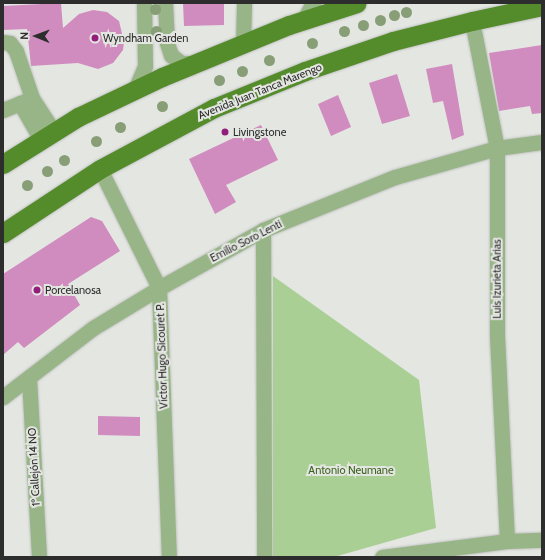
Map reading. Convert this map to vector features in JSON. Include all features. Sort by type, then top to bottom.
[{"type":"main road","points":[[5,160],[78,117],[130,92],[196,63],[302,21],[352,4]]},
{"type":"main road","name":"Avenida Juan Tanca Marengo","points":[[3,233],[100,169],[214,108],[305,70],[393,41],[472,21],[542,6]]},
{"type":"street","points":[[130,92],[137,85],[145,66],[144,3]]},
{"type":"street","points":[[165,3],[167,43],[172,55],[181,63],[196,63]]},
{"type":"street","points":[[243,45],[244,3]]},
{"type":"street","points":[[302,21],[313,3]]},
{"type":"street","name":"Luis Izurieta Arias","points":[[472,21],[497,148],[498,336],[507,541]]},
{"type":"street","points":[[3,42],[10,43],[16,50],[26,100],[47,136]]},
{"type":"street","points":[[3,110],[26,100]]},
{"type":"street","name":"Emilio Soro Lenti","points":[[3,397],[93,328],[159,288],[263,230],[394,176],[497,148],[542,142]]},
{"type":"street","name":"Víctor Hugo Sicouret P.","points":[[100,169],[154,273],[159,288],[169,557]]},
{"type":"street","points":[[263,230],[264,557]]},
{"type":"street","name":"1º Callejón 14 NO","points":[[29,378],[39,557]]},
{"type":"street","points":[[382,557],[507,541],[542,540]]},
{"type":"green space","name":"Antonio Neumane","points":[[273,276],[419,380],[436,528],[334,557],[273,557]]},
{"type":"building","points":[[61,3],[63,28],[79,14],[93,10],[107,12],[119,21],[124,42],[123,50],[113,63],[98,69],[78,63],[31,66],[27,29],[3,30],[3,6]]},
{"type":"building","points":[[183,3],[224,3],[224,25],[184,26]]},
{"type":"building","points":[[542,45],[542,113],[532,114],[530,106],[499,111],[489,53]]},
{"type":"building","points":[[452,64],[464,135],[452,140],[443,101],[433,103],[426,69]]},
{"type":"building","points":[[397,74],[410,116],[382,124],[369,83]]},
{"type":"building","points":[[338,95],[351,127],[331,136],[318,104]]},
{"type":"building","points":[[261,125],[278,160],[226,185],[236,202],[215,214],[189,159]]},
{"type":"building","name":"Porcelanosa","points":[[91,217],[102,221],[120,251],[68,284],[80,305],[24,348],[18,342],[3,355],[3,274]]},
{"type":"building","points":[[98,416],[140,417],[140,436],[98,435]]},
{"type":"place","name":"Wyndham Garden","points":[[95,38]]},
{"type":"place","name":"Livingstone","points":[[225,132]]},
{"type":"place","name":"Porcelanosa","points":[[37,290]]}]
